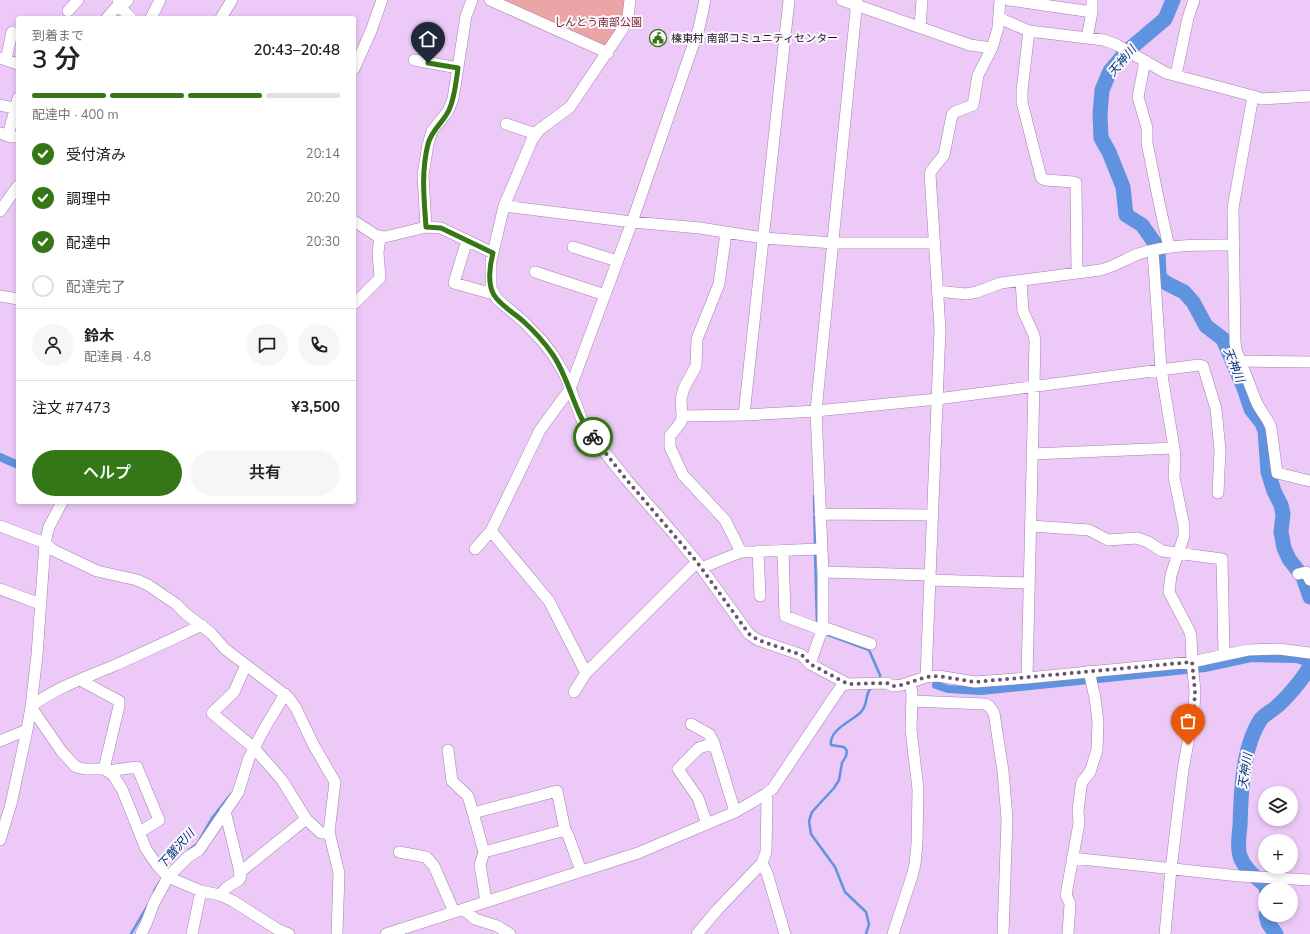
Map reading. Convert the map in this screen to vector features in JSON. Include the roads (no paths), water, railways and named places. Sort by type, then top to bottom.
[{"type":"street","points":[[68,11],[78,0]]},
{"type":"street","points":[[152,16],[160,0]]},
{"type":"street","points":[[222,16],[232,0]]},
{"type":"street","points":[[356,64],[371,31],[382,0]]},
{"type":"street","points":[[426,227],[423,176],[428,144],[432,132],[448,111],[453,99],[466,16],[472,0]]},
{"type":"street","points":[[490,0],[608,53]]},
{"type":"street","points":[[630,0],[628,16],[608,53],[570,107],[536,134],[504,206],[491,261],[491,282],[493,294],[524,322],[553,355],[570,389],[588,431],[626,479],[699,565],[749,634],[758,640],[802,655],[810,664],[848,684]]},
{"type":"street","points":[[475,549],[491,531],[540,430],[570,389],[632,222],[699,28],[705,0]]},
{"type":"street","points":[[744,415],[789,0]]},
{"type":"street","points":[[842,0],[857,3],[970,44],[992,48]]},
{"type":"street","points":[[920,27],[922,0]]},
{"type":"street","points":[[926,677],[940,329],[930,174],[944,155],[952,115],[955,112],[973,105],[978,75],[992,48],[1000,18],[1000,0]]},
{"type":"street","points":[[1009,0],[1092,12]]},
{"type":"street","points":[[1086,38],[1092,12],[1092,0]]},
{"type":"street","points":[[1176,76],[1188,18],[1194,0]]},
{"type":"street","points":[[109,16],[122,1]]},
{"type":"street","points":[[122,1],[121,8],[129,16]]},
{"type":"street","points":[[810,664],[822,628],[823,572],[816,411],[857,3]]},
{"type":"street","points":[[1000,18],[1029,31],[1104,40],[1117,45],[1159,70],[1262,99],[1310,96]]},
{"type":"street","points":[[1029,31],[1022,102],[1041,176],[1046,180],[1076,183],[1077,273]]},
{"type":"street","points":[[12,32],[3,59],[16,63]]},
{"type":"street","points":[[414,60],[458,68]]},
{"type":"street","points":[[1145,61],[1138,97],[1147,128],[1148,143],[1169,247]]},
{"type":"street","points":[[1253,96],[1233,208],[1236,350],[1259,408],[1269,421],[1276,473],[1310,481]]},
{"type":"street","points":[[0,105],[16,105]]},
{"type":"street","points":[[9,135],[16,109]]},
{"type":"street","points":[[506,124],[536,134]]},
{"type":"street","points":[[0,211],[16,189]]},
{"type":"street","points":[[504,206],[632,222],[700,228],[763,238],[834,243],[934,243]]},
{"type":"street","points":[[356,222],[370,232],[385,237],[426,227],[441,228],[493,253]]},
{"type":"street","points":[[726,232],[719,284],[697,339],[696,366],[684,388],[681,399],[681,422],[670,436],[670,447],[683,475],[725,520],[741,552]]},
{"type":"street","points":[[356,302],[380,278],[378,253],[380,236]]},
{"type":"street","points":[[467,240],[454,283],[493,294]]},
{"type":"street","points":[[937,292],[966,294],[977,292],[1001,283],[1100,270],[1111,267],[1138,254],[1169,247],[1182,245],[1234,245]]},
{"type":"street","points":[[573,247],[617,261]]},
{"type":"street","points":[[1152,251],[1161,369],[1174,448],[1174,477],[1184,526],[1184,536],[1171,574],[1169,592],[1189,630],[1195,691],[1194,709],[1183,770],[1165,934]]},
{"type":"street","points":[[535,272],[605,295]]},
{"type":"street","points":[[1021,281],[1023,311],[1034,335],[1035,342],[1027,678]]},
{"type":"street","points":[[0,296],[16,299]]},
{"type":"street","points":[[1241,361],[1310,362]]},
{"type":"street","points":[[682,416],[744,415],[816,411],[937,398],[1199,365],[1203,366],[1216,409],[1220,450],[1218,493]]},
{"type":"street","points":[[1032,454],[1174,448]]},
{"type":"street","points":[[0,840],[11,804],[31,707],[37,655],[45,543],[49,528],[61,504]]},
{"type":"street","points":[[820,514],[932,514]]},
{"type":"street","points":[[0,526],[45,543],[53,550],[97,571],[137,580],[148,585],[176,604],[186,614],[211,633],[225,649],[285,694],[296,708],[313,744],[335,782],[329,832],[332,850],[339,873],[337,934]]},
{"type":"street","points":[[1031,526],[1089,530],[1108,540],[1137,538],[1148,542],[1162,551],[1222,559],[1224,656]]},
{"type":"street","points":[[491,531],[549,601],[586,673]]},
{"type":"street","points":[[574,692],[586,673],[699,565],[741,552],[821,549]]},
{"type":"street","points":[[783,550],[786,616],[871,644]]},
{"type":"street","points":[[758,551],[760,596]]},
{"type":"street","points":[[823,572],[1029,583]]},
{"type":"street","points":[[0,589],[40,604]]},
{"type":"street","points":[[31,707],[40,699],[202,625]]},
{"type":"street","points":[[389,934],[486,901],[638,853],[735,812],[766,794],[772,788],[842,685],[887,683],[893,686],[902,685],[926,677],[938,676],[975,682],[1027,678],[1192,662],[1248,650],[1279,649],[1310,653]]},
{"type":"street","points":[[246,665],[234,692],[212,713],[254,748],[282,780],[306,819],[321,833],[329,832]]},
{"type":"street","points":[[1068,934],[1070,904],[1066,894],[1079,823],[1078,811],[1081,787],[1082,782],[1090,772],[1097,750],[1098,722],[1095,698],[1089,671]]},
{"type":"street","points":[[80,680],[119,700],[105,770]]},
{"type":"street","points":[[893,934],[915,864],[918,790],[911,730],[912,701],[910,682]]},
{"type":"street","points":[[140,934],[168,877],[188,857],[199,850],[238,793],[249,758],[285,694]]},
{"type":"street","points":[[912,701],[986,704],[994,713],[1003,772],[1007,818],[1004,934]]},
{"type":"street","points":[[31,707],[62,752],[76,766],[85,769],[105,770],[137,767],[159,820],[140,832]]},
{"type":"street","points":[[691,724],[709,734],[714,743],[735,812]]},
{"type":"street","points":[[0,741],[27,730]]},
{"type":"street","points":[[707,824],[698,798],[678,769],[699,748],[714,743]]},
{"type":"street","points":[[448,750],[452,781],[468,796],[484,852],[480,865],[486,901]]},
{"type":"street","points":[[105,770],[113,775],[122,789],[146,849],[168,877],[201,891],[220,895],[233,901],[277,930],[289,934]]},
{"type":"street","points":[[473,813],[557,791],[565,830],[580,871]]},
{"type":"street","points":[[697,934],[718,909],[762,863],[766,852],[766,794]]},
{"type":"street","points":[[220,895],[226,888],[239,880],[241,876],[239,874],[225,811]]},
{"type":"street","points":[[239,874],[306,819]]},
{"type":"street","points":[[484,852],[565,830]]},
{"type":"street","points":[[399,852],[426,857],[434,866],[458,911],[475,919],[497,926],[510,934]]},
{"type":"street","points":[[1072,858],[1239,876],[1310,880]]},
{"type":"street","points":[[762,863],[767,873],[785,934]]},
{"type":"street","points":[[192,934],[201,891]]},
{"type":"waterway","name":"天神川","points":[[1173,0],[1165,19],[1126,52],[1110,71],[1102,90],[1100,114],[1101,138],[1109,152],[1123,187],[1126,215],[1142,225],[1154,242],[1158,252],[1159,275],[1162,280],[1184,292],[1193,302],[1206,326],[1223,339],[1244,388],[1251,409],[1262,423],[1265,431],[1268,472],[1283,514],[1281,532],[1284,548],[1289,559],[1303,577],[1310,597]]},
{"type":"waterway","points":[[0,457],[16,464]]},
{"type":"waterway","points":[[814,496],[815,547]]},
{"type":"waterway","points":[[815,552],[817,625]]},
{"type":"waterway","points":[[828,635],[869,650],[880,675],[880,679]]},
{"type":"waterway","points":[[936,685],[948,689],[981,691],[1205,668],[1251,658],[1296,659],[1310,663]]},
{"type":"waterway","name":"天神川","points":[[1262,882],[1244,865],[1239,853],[1238,841],[1242,785],[1246,756],[1255,730],[1261,719],[1290,694],[1310,666]]},
{"type":"waterway","points":[[866,934],[869,924],[866,912],[845,892],[835,867],[811,834],[809,821],[812,812],[834,788],[839,780],[842,763],[846,756],[847,751],[844,747],[831,745],[833,735],[863,710],[871,688]]},
{"type":"waterway","name":"下蟹沢川","points":[[189,850],[197,844],[212,818],[231,794]]},
{"type":"waterway","name":"下蟹沢川","points":[[154,891],[161,880]]},
{"type":"waterway","name":"下蟹沢川","points":[[131,934],[148,905]]},
{"type":"waterway","name":"天神川","points":[[1268,922],[1276,934]]},
{"type":"place","name":"榛東村 南部コミュニティセンター","points":[[658,38]]},
{"type":"park label","name":"しんとう南部公園","points":[[598,22]]}]
